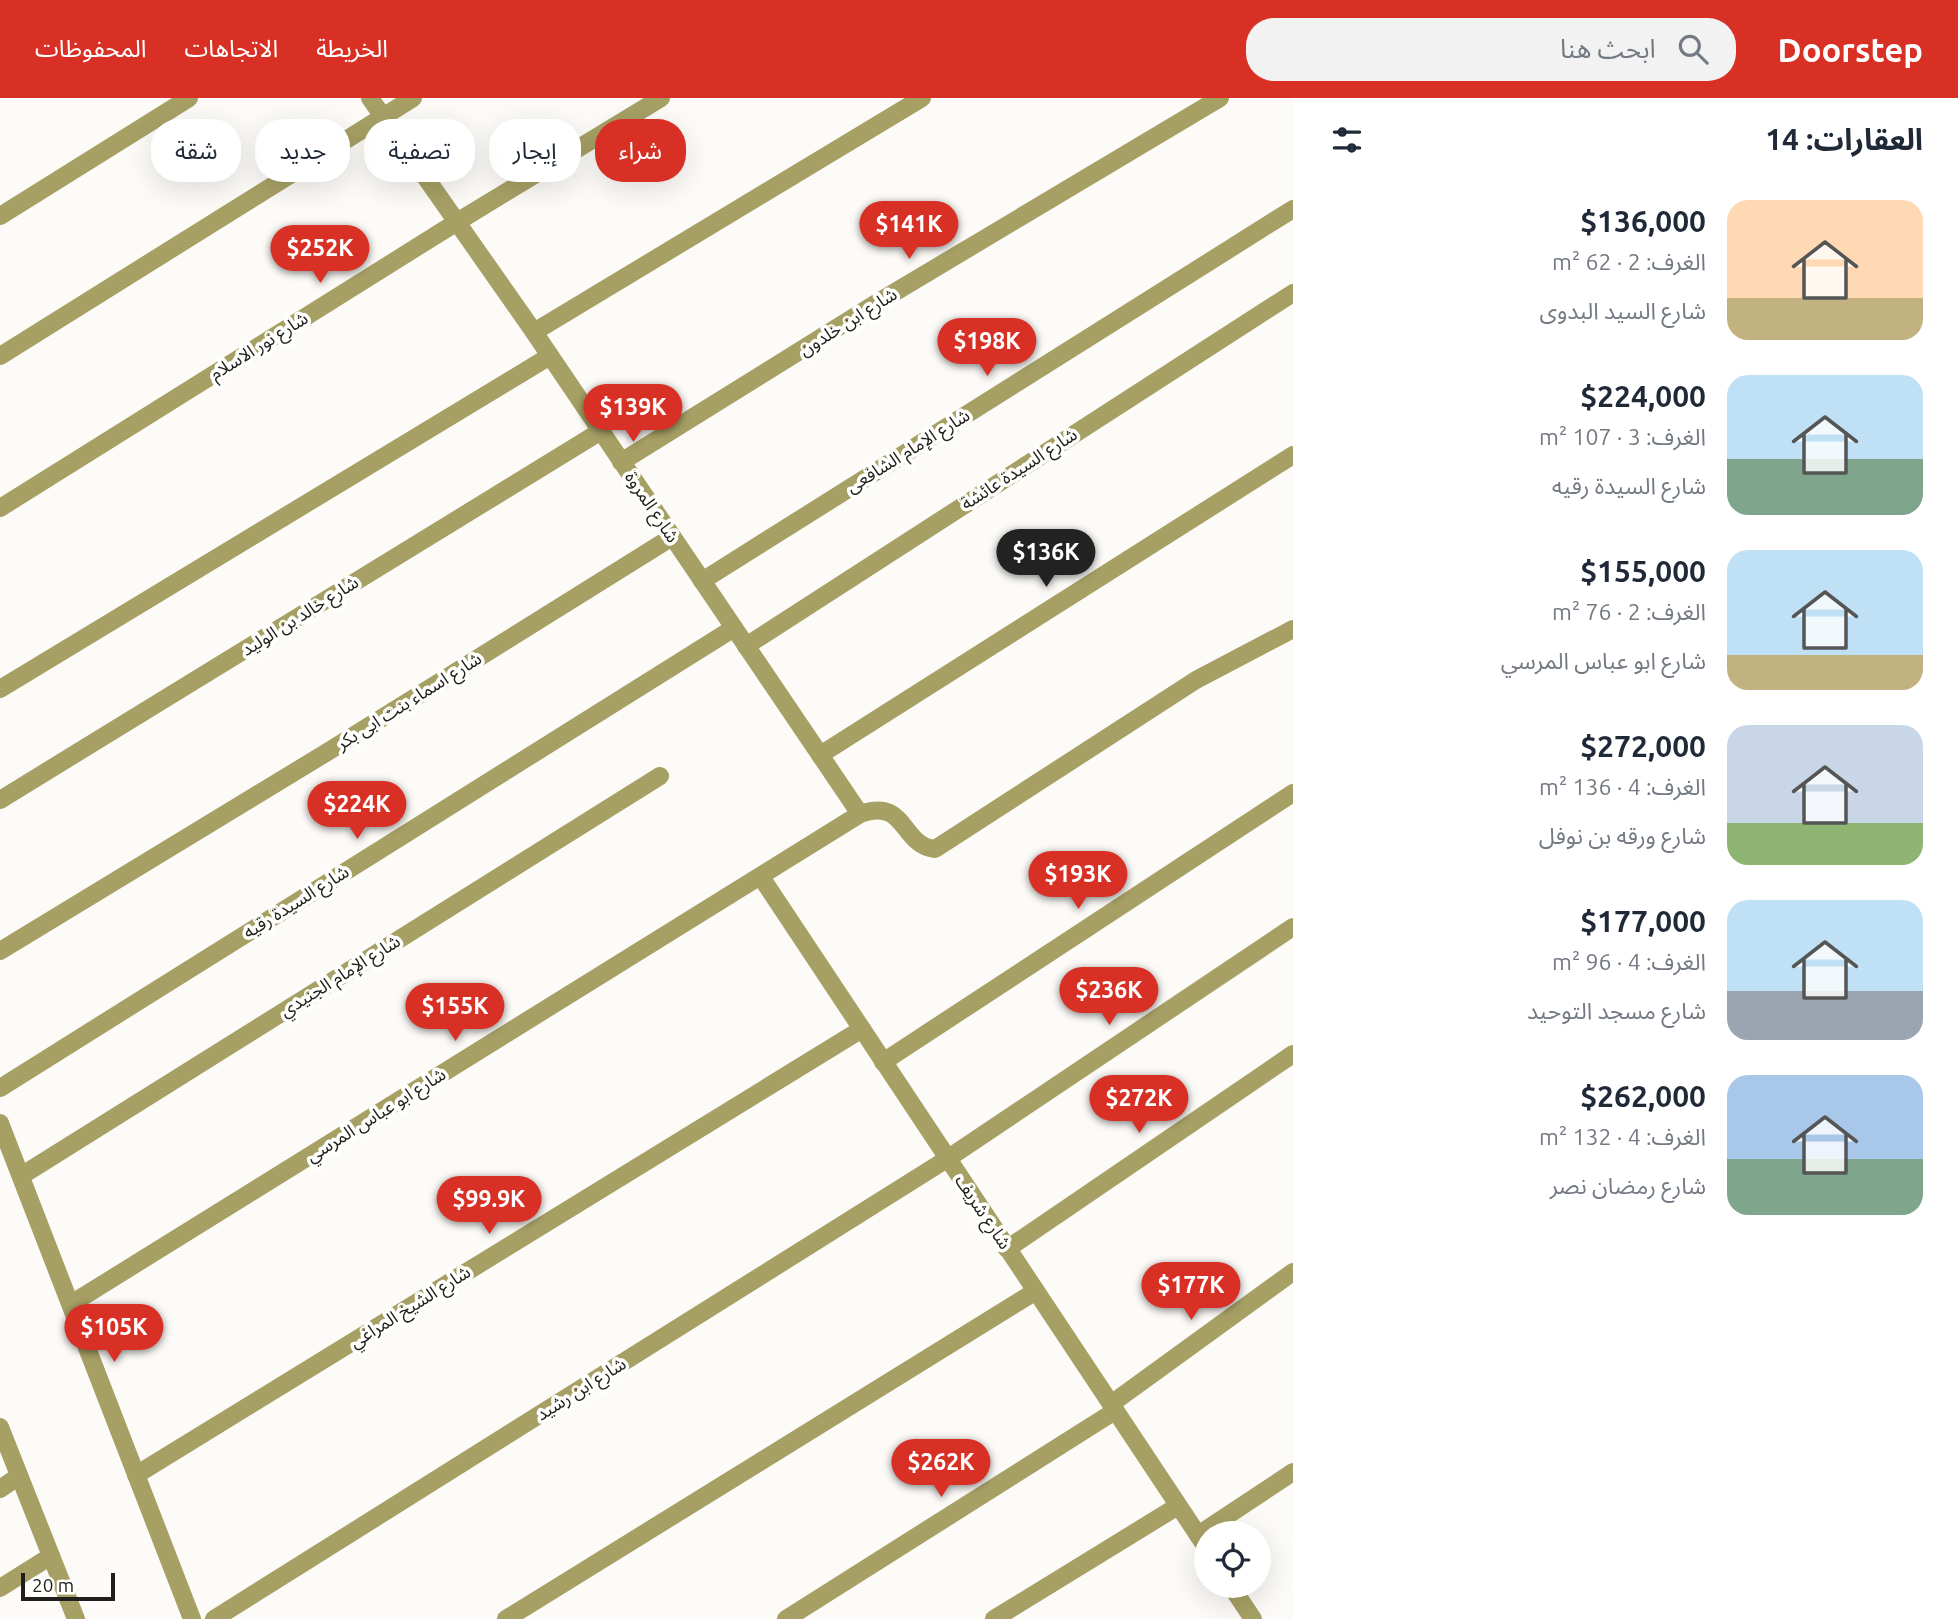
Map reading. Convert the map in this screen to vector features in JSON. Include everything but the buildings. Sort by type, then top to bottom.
[{"type":"street","points":[[0,216],[189,98]]},
{"type":"street","name":"شارع المروة","points":[[370,98],[534,332],[860,814]]},
{"type":"street","points":[[0,356],[413,98]]},
{"type":"street","name":"شارع نور الاسلام","points":[[0,508],[457,222],[662,98]]},
{"type":"street","points":[[534,332],[922,98]]},
{"type":"street","name":"شارع ابن خلدون","points":[[621,462],[875,304],[1220,98]]},
{"type":"street","name":"شارع الإمام الشافعى","points":[[702,581],[1293,209]]},
{"type":"street","name":"شارع السيدة عائشة","points":[[746,646],[1293,293]]},
{"type":"street","points":[[0,689],[550,356]]},
{"type":"street","name":"شارع خالد بن الوليد","points":[[0,800],[601,431]]},
{"type":"street","points":[[820,755],[1293,455]]},
{"type":"street","name":"شارع اسماء بنت ابى بكر","points":[[0,951],[329,751],[672,537]]},
{"type":"street","name":"شارع السيدة رقيه","points":[[0,1087],[734,628]]},
{"type":"street","points":[[860,814],[883,810],[894,814],[925,848],[935,849],[1196,680],[1293,629]]},
{"type":"street","name":"شارع الإمام الجنيدي","points":[[21,1176],[660,776]]},
{"type":"street","points":[[883,1062],[1293,793]]},
{"type":"street","name":"شارع ابو عباس المرسي","points":[[71,1304],[860,814]]},
{"type":"street","name":"شارع شريف","points":[[761,877],[1194,1529]]},
{"type":"street","name":"شارع ابن رشيد","points":[[214,1619],[947,1158],[1293,927]]},
{"type":"street","name":"شارع الشيخ المراغي","points":[[136,1475],[862,1030]]},
{"type":"street","points":[[1007,1249],[1293,1054]]},
{"type":"street","points":[[0,1123],[192,1619]]},
{"type":"street","points":[[786,1619],[1113,1408],[1293,1272]]},
{"type":"street","points":[[506,1619],[1036,1291]]},
{"type":"street","points":[[0,1427],[76,1619]]},
{"type":"street","points":[[1228,1521],[1293,1472]]},
{"type":"street","points":[[0,1489],[19,1476]]},
{"type":"street","points":[[994,1619],[1178,1506]]},
{"type":"street","points":[[0,1588],[51,1556]]},
{"type":"street","points":[[1239,1598],[1253,1619]]}]
